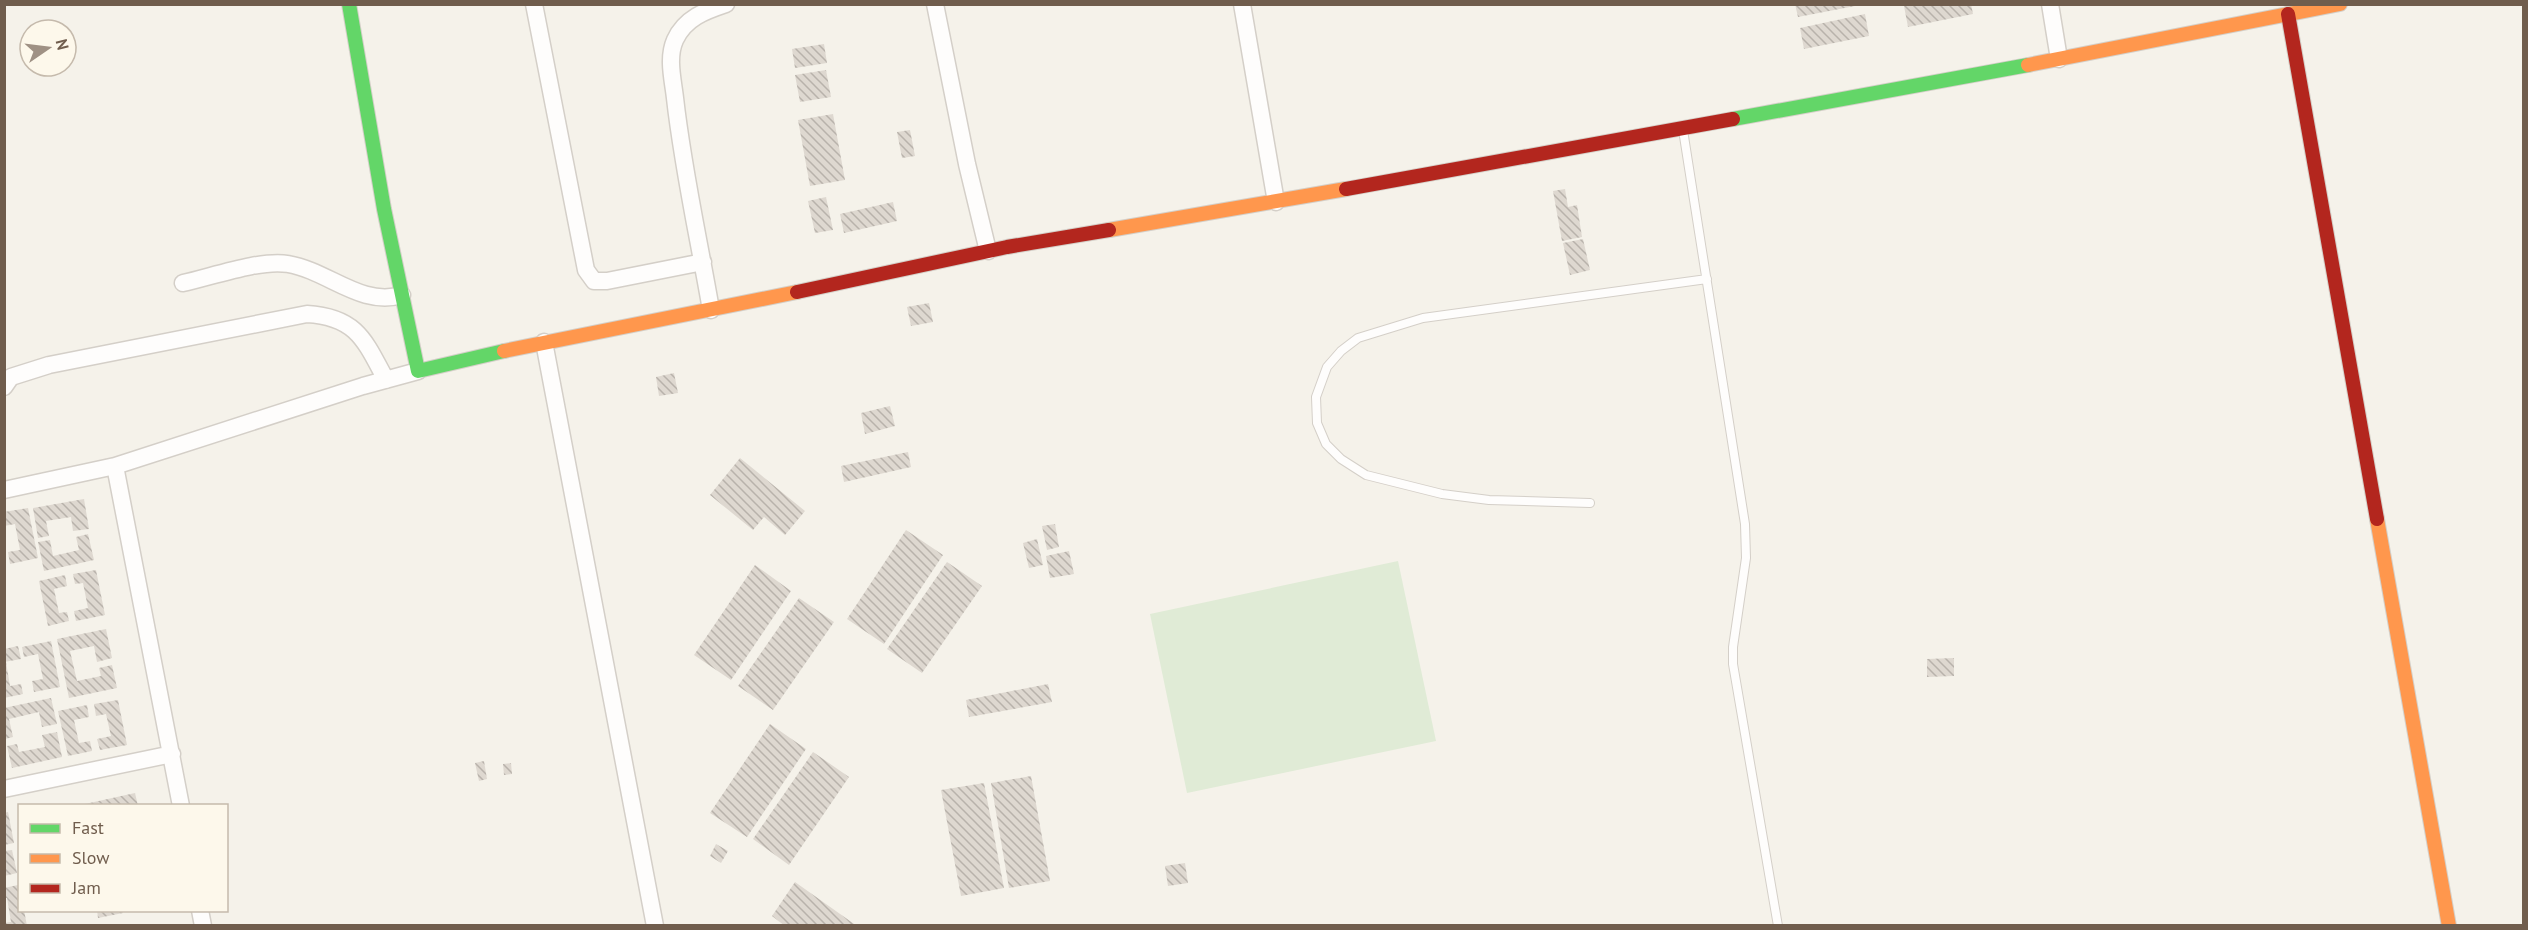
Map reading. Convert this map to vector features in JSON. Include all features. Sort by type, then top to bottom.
[{"type":"street","points":[[349,4],[384,209],[417,371]]},
{"type":"street","points":[[534,4],[586,270],[594,281],[607,281],[703,262]]},
{"type":"street","points":[[711,310],[680,138],[671,57],[675,39],[689,22],[698,14],[726,4]]},
{"type":"street","points":[[934,4],[967,164],[988,251]]},
{"type":"street","points":[[1242,4],[1276,202]]},
{"type":"street","points":[[2050,4],[2058,60]]},
{"type":"street","points":[[4,490],[115,466],[417,371],[544,342],[711,310],[988,251],[1276,202],[2058,60],[2340,4]]},
{"type":"street","points":[[2288,14],[2449,926]]},
{"type":"street","points":[[183,283],[262,265],[287,264],[343,284],[365,296],[386,298],[402,295]]},
{"type":"street","points":[[4,387],[11,377],[49,365],[307,314],[331,318],[354,329],[363,338],[386,380]]},
{"type":"street","points":[[544,342],[655,926]]},
{"type":"street","points":[[115,466],[182,804]]},
{"type":"street","points":[[4,789],[172,754]]},
{"type":"lane","points":[[1682,127],[1744,524],[1746,558],[1733,647],[1733,664],[1778,926]]},
{"type":"lane","points":[[1590,503],[1489,500],[1442,494],[1366,475],[1341,459],[1326,444],[1317,423],[1316,397],[1327,367],[1341,351],[1358,338],[1423,318],[1707,279]]},
{"type":"green space","points":[[1398,561],[1436,741],[1187,793],[1150,614]]},
{"type":"building","points":[[1795,4],[1855,4],[1855,6],[1798,17]]},
{"type":"building","points":[[1910,4],[1971,4],[1973,14],[1908,27],[1904,6]]},
{"type":"building","points":[[1865,14],[1869,36],[1804,49],[1800,28]]},
{"type":"building","points":[[824,44],[827,63],[795,68],[792,49]]},
{"type":"building","points":[[826,70],[831,97],[800,102],[795,75]]},
{"type":"building","points":[[833,114],[845,180],[810,186],[798,120]]},
{"type":"building","points":[[910,130],[915,156],[902,158],[897,132]]},
{"type":"building","points":[[1565,189],[1568,207],[1577,205],[1582,237],[1562,241],[1553,191]]},
{"type":"building","points":[[826,197],[833,230],[815,233],[808,201]]},
{"type":"building","points":[[893,202],[897,221],[844,233],[840,214]]},
{"type":"building","points":[[1583,239],[1590,270],[1570,275],[1563,243]]},
{"type":"building","points":[[929,303],[933,322],[911,326],[907,307]]},
{"type":"building","points":[[674,373],[678,393],[659,396],[656,377]]},
{"type":"building","points":[[890,406],[895,426],[865,434],[861,413]]},
{"type":"building","points":[[908,452],[911,467],[844,482],[841,466]]},
{"type":"building","points":[[740,458],[805,511],[785,535],[764,517],[753,530],[710,495]]},
{"type":"building","points":[[84,499],[89,529],[73,531],[71,517],[46,521],[49,536],[38,538],[33,508]]},
{"type":"building","points":[[28,508],[38,558],[10,564],[8,552],[20,550],[15,524],[4,526],[4,512]]},
{"type":"building","points":[[1055,524],[1059,547],[1047,550],[1042,526]]},
{"type":"building","points":[[906,530],[943,555],[884,644],[847,619]]},
{"type":"building","points":[[88,534],[94,560],[44,571],[38,542],[50,540],[53,556],[79,550],[76,537]]},
{"type":"building","points":[[1037,539],[1043,565],[1029,568],[1023,543]]},
{"type":"building","points":[[1069,551],[1074,574],[1050,578],[1046,556]]},
{"type":"building","points":[[947,562],[982,586],[922,673],[887,649]]},
{"type":"building","points":[[755,565],[791,591],[731,680],[694,655]]},
{"type":"building","points":[[96,570],[105,615],[76,621],[74,611],[88,608],[83,583],[75,584],[73,574]]},
{"type":"building","points":[[65,575],[67,586],[54,589],[59,613],[67,612],[69,621],[48,626],[39,581]]},
{"type":"building","points":[[799,598],[834,622],[773,710],[738,686]]},
{"type":"building","points":[[106,629],[112,658],[97,662],[94,646],[70,651],[77,681],[101,676],[99,668],[112,665],[117,688],[69,698],[57,639]]},
{"type":"building","points":[[51,641],[60,687],[34,692],[32,681],[43,679],[38,654],[24,657],[22,647]]},
{"type":"building","points":[[18,646],[21,659],[4,662],[4,649]]},
{"type":"building","points":[[1954,658],[1954,676],[1927,677],[1927,659]]},
{"type":"building","points":[[6,662],[10,686],[21,684],[23,694],[4,698]]},
{"type":"building","points":[[1048,684],[1052,702],[969,717],[966,700]]},
{"type":"building","points":[[51,698],[57,724],[42,727],[39,712],[9,719],[13,737],[5,739],[4,708]]},
{"type":"building","points":[[118,700],[127,745],[100,750],[97,739],[111,736],[106,714],[96,716],[94,704]]},
{"type":"building","points":[[87,705],[89,717],[74,720],[79,743],[90,741],[92,751],[68,756],[58,711]]},
{"type":"building","points":[[770,724],[806,749],[747,837],[710,813]]},
{"type":"building","points":[[57,732],[62,757],[12,768],[7,746],[17,744],[19,752],[45,747],[42,735]]},
{"type":"building","points":[[813,752],[849,777],[789,865],[753,839]]},
{"type":"building","points":[[484,761],[487,779],[479,781],[475,763]]},
{"type":"building","points":[[511,763],[512,774],[504,775],[503,764]]},
{"type":"building","points":[[1031,776],[1050,881],[1009,888],[991,783]]},
{"type":"building","points":[[984,783],[1004,888],[961,896],[941,790]]},
{"type":"building","points":[[135,793],[138,804],[85,804]]},
{"type":"building","points":[[8,812],[14,843],[4,845],[4,813]]},
{"type":"building","points":[[716,844],[728,851],[721,863],[710,856]]},
{"type":"building","points":[[12,850],[17,873],[4,876],[4,851]]},
{"type":"building","points":[[1185,863],[1188,883],[1168,886],[1165,866]]},
{"type":"building","points":[[795,882],[857,926],[785,926],[772,916]]},
{"type":"building","points":[[18,885],[18,912],[24,912],[27,926],[4,926],[4,923],[11,922],[7,898],[4,898],[4,888]]},
{"type":"building","points":[[97,912],[123,912],[123,913],[98,918]]},
{"type":"traffic: fast","points":[[349,4],[384,209],[418,371],[504,351]]},
{"type":"traffic: fast","points":[[1733,119],[2028,65]]},
{"type":"traffic: slow","points":[[2028,65],[2340,4]]},
{"type":"traffic: slow","points":[[1109,230],[1346,189]]},
{"type":"traffic: slow","points":[[504,351],[797,292]]},
{"type":"traffic: slow","points":[[2377,519],[2449,926]]},
{"type":"traffic: jam","points":[[2288,14],[2377,519]]},
{"type":"traffic: jam","points":[[1346,189],[1733,119]]},
{"type":"traffic: jam","points":[[797,292],[1007,247],[1109,230]]}]
